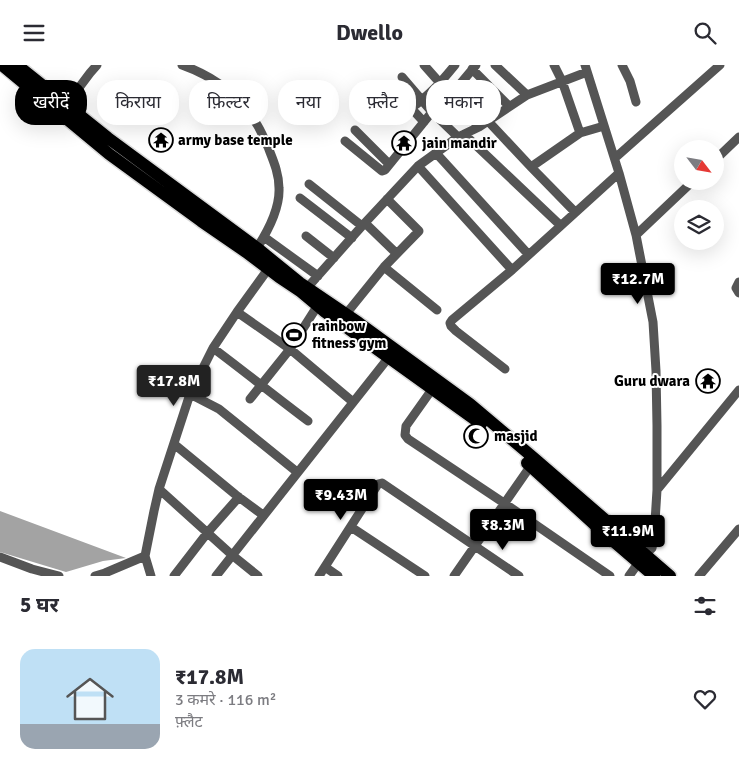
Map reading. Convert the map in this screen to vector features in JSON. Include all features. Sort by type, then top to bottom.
[{"type":"highway","points":[[2,65],[109,154],[201,221],[246,252],[271,265],[360,323],[462,398],[533,463],[605,534],[670,576]]},
{"type":"highway","points":[[16,65],[35,80]]},
{"type":"highway","points":[[87,122],[108,139],[261,243],[271,265],[318,305],[533,463]]},
{"type":"highway","points":[[642,559],[654,576]]},
{"type":"street","points":[[85,80],[97,65]]},
{"type":"street","points":[[182,65],[211,79],[231,92],[246,108],[257,124],[276,165],[279,187],[277,206],[261,243],[318,276]]},
{"type":"street","points":[[424,65],[437,80]]},
{"type":"street","points":[[443,80],[455,65]]},
{"type":"street","points":[[495,65],[527,95]]},
{"type":"street","points":[[554,65],[562,81],[580,133]]},
{"type":"street","points":[[622,65],[630,81],[636,102]]},
{"type":"street","points":[[614,158],[720,65]]},
{"type":"street","points":[[463,80],[474,67],[509,106]]},
{"type":"street","points":[[501,111],[527,95],[562,81],[586,68],[636,235],[653,321],[656,371],[657,490],[653,545],[628,576]]},
{"type":"street","points":[[402,77],[426,104]]},
{"type":"street","points":[[416,105],[426,97]]},
{"type":"street","points":[[416,113],[424,122]]},
{"type":"street","points":[[345,141],[382,171],[385,170],[426,120]]},
{"type":"street","points":[[448,125],[560,225]]},
{"type":"street","points":[[307,288],[418,166],[461,136],[481,125]]},
{"type":"street","points":[[492,125],[575,212]]},
{"type":"street","points":[[530,167],[580,133],[604,126]]},
{"type":"street","points":[[355,129],[390,163]]},
{"type":"street","points":[[724,151],[739,137]]},
{"type":"street","points":[[436,153],[528,254]]},
{"type":"street","points":[[418,166],[512,270]]},
{"type":"street","points":[[505,369],[456,331],[450,325],[452,320],[512,270],[619,173]]},
{"type":"street","points":[[309,184],[396,253]]},
{"type":"street","points":[[636,235],[683,190]]},
{"type":"street","points":[[300,198],[352,237]]},
{"type":"street","points":[[346,314],[396,253],[418,230],[387,199]]},
{"type":"street","points":[[306,236],[334,258]]},
{"type":"street","points":[[151,576],[145,556],[159,489],[190,394],[213,347],[271,265]]},
{"type":"street","points":[[384,267],[436,310]]},
{"type":"street","points":[[739,282],[736,289],[739,293]]},
{"type":"street","points":[[250,399],[290,349],[318,305]]},
{"type":"street","points":[[237,312],[290,349],[353,402]]},
{"type":"street","points":[[213,347],[308,421]]},
{"type":"street","points":[[216,576],[389,357]]},
{"type":"street","points":[[433,388],[406,426],[408,439],[610,576]]},
{"type":"street","points":[[657,490],[739,391]]},
{"type":"street","points":[[190,394],[219,409],[297,472]]},
{"type":"street","points":[[174,444],[263,515]]},
{"type":"street","points":[[454,576],[533,463]]},
{"type":"street","points":[[319,576],[378,484],[382,483],[519,576]]},
{"type":"street","points":[[159,489],[258,576]]},
{"type":"street","points":[[174,576],[208,532],[239,497]]},
{"type":"street","points":[[351,527],[425,576]]},
{"type":"street","points":[[699,576],[739,529]]},
{"type":"street","points":[[95,576],[145,556]]},
{"type":"street","points":[[0,557],[32,569],[59,576]]},
{"type":"street","points":[[325,567],[338,576]]},
{"type":"shaded area","points":[[0,511],[126,558],[103,561],[66,572],[0,552]]},
{"type":"place","name":"army base temple","points":[[161,140]]},
{"type":"place","name":"jain mandir","points":[[404,143]]},
{"type":"place","name":"rainbow fitness gym","points":[[294,335]]},
{"type":"place","name":"Guru dwara","points":[[708,381]]},
{"type":"place","name":"masjid","points":[[476,436]]}]
